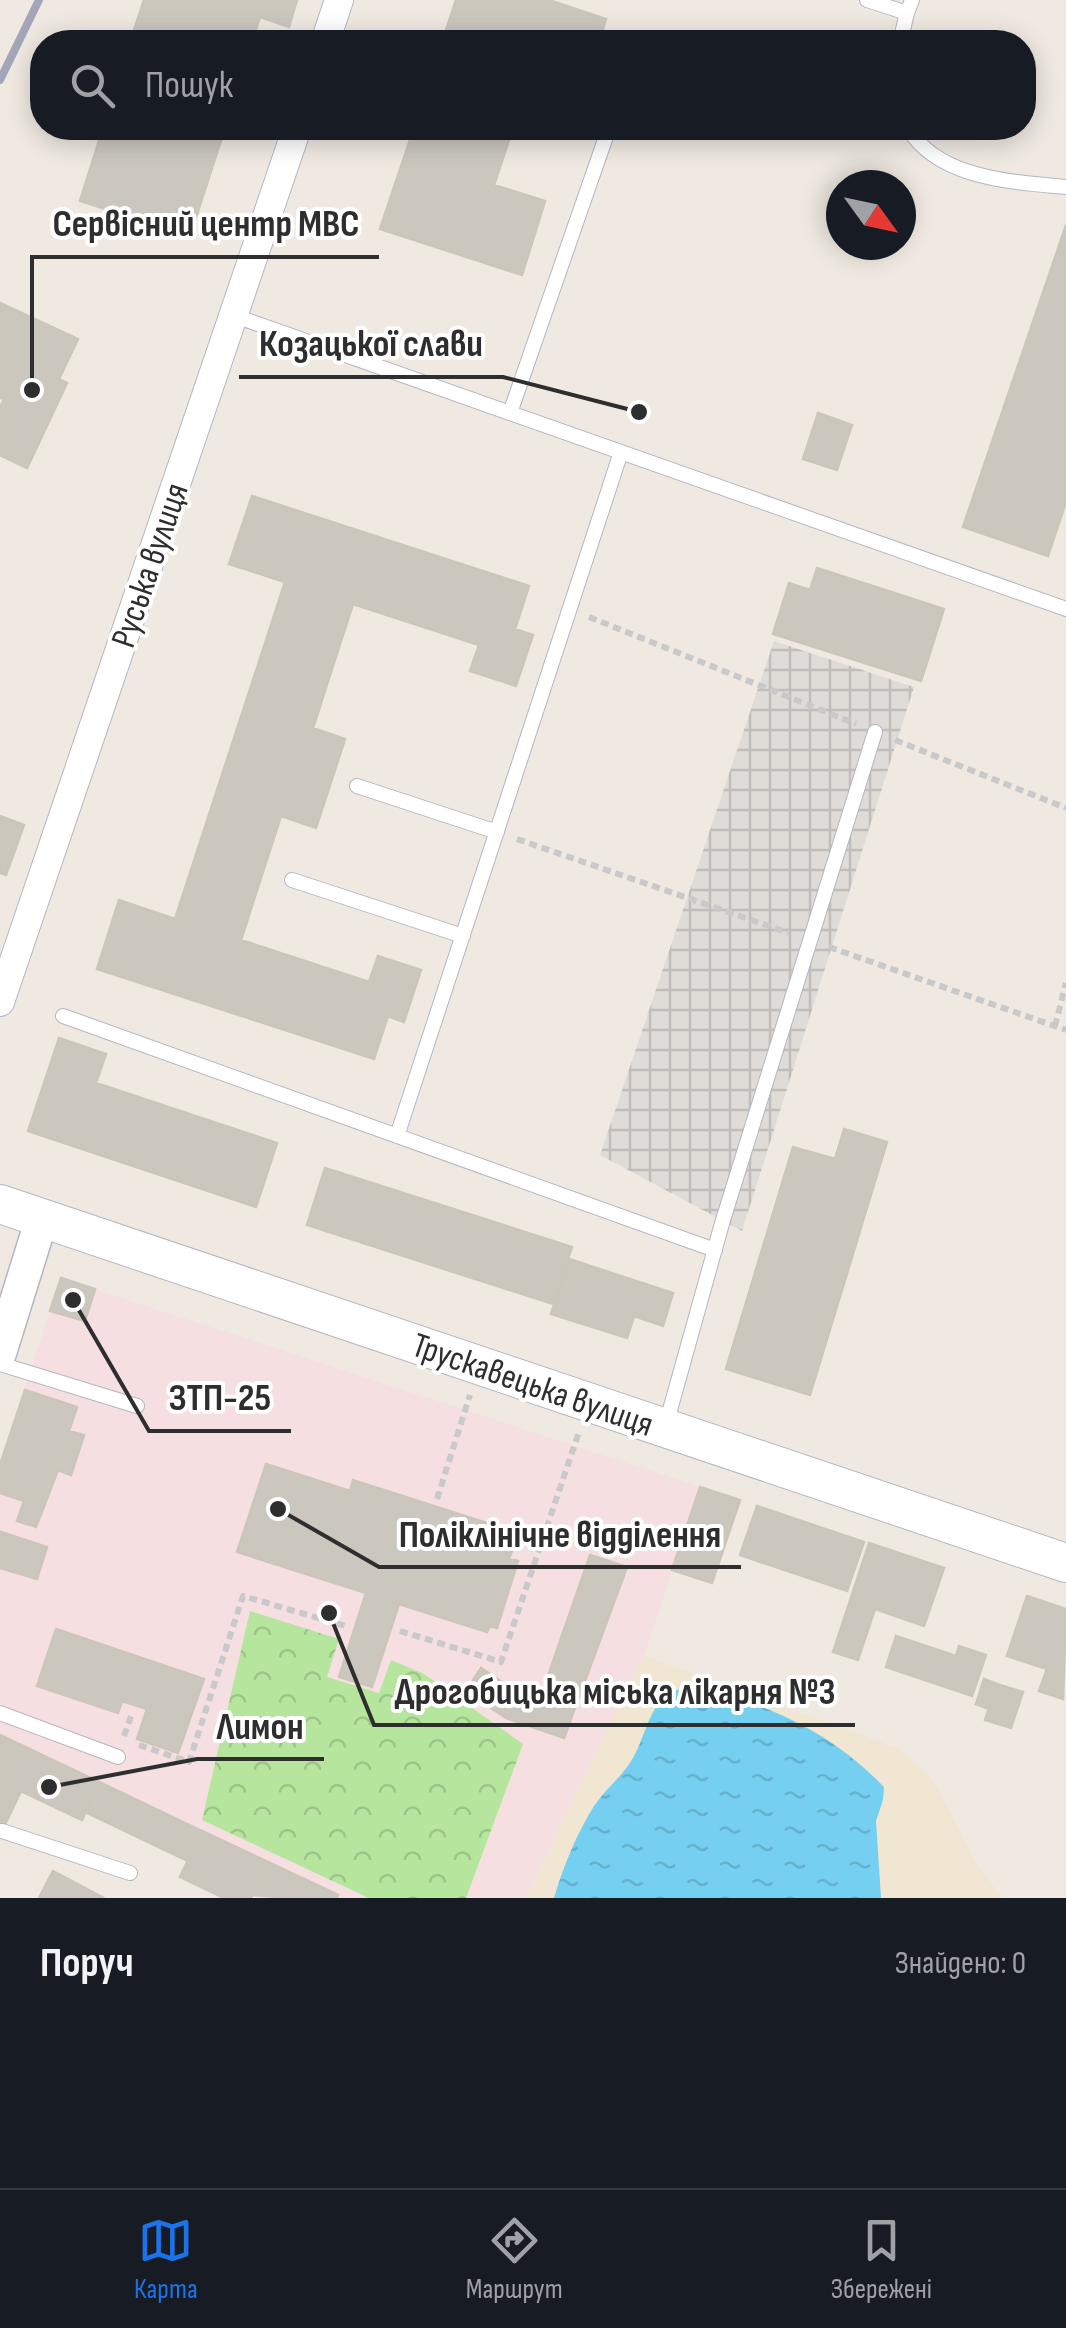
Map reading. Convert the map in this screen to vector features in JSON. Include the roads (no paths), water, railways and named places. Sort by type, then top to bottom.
[{"type":"main road","name":"Трускавецька вулиця","points":[[0,1204],[1066,1564]]},
{"type":"street","points":[[329,30],[339,0]]},
{"type":"street","name":"Руська вулиця","points":[[0,1002],[293,140]]},
{"type":"street","points":[[0,1354],[42,1218]]},
{"type":"lane","points":[[867,0],[909,7]]},
{"type":"lane","points":[[510,413],[605,140]]},
{"type":"lane","points":[[916,140],[938,158],[970,172],[1009,182],[1066,187]]},
{"type":"lane","points":[[235,316],[1066,609]]},
{"type":"lane","points":[[397,1136],[622,452]]},
{"type":"lane","points":[[665,1428],[715,1250],[875,732]]},
{"type":"lane","points":[[357,786],[497,832]]},
{"type":"lane","points":[[292,880],[463,936]]},
{"type":"lane","points":[[64,1016],[715,1250]]},
{"type":"lane","points":[[0,1364],[137,1406]]},
{"type":"lane","points":[[0,1713],[118,1757]]},
{"type":"lane","points":[[2,1831],[130,1874]]},
{"type":"water","points":[[695,1687],[748,1702],[797,1722],[842,1750],[884,1787],[876,1821],[881,1898],[554,1898],[582,1827],[633,1758],[658,1705],[672,1692]]},
{"type":"railway","points":[[0,80],[39,0]]},
{"type":"place","name":"Сервісний центр МВС","points":[[32,390]]},
{"type":"place","name":"Козацької слави","points":[[639,412]]},
{"type":"place","name":"ЗТП-25","points":[[73,1300]]},
{"type":"place","name":"Поліклінічне відділення","points":[[278,1509]]},
{"type":"place","name":"Дрогобицька міська лікарня №3","points":[[329,1613]]},
{"type":"place","name":"Лимон","points":[[49,1787]]}]
